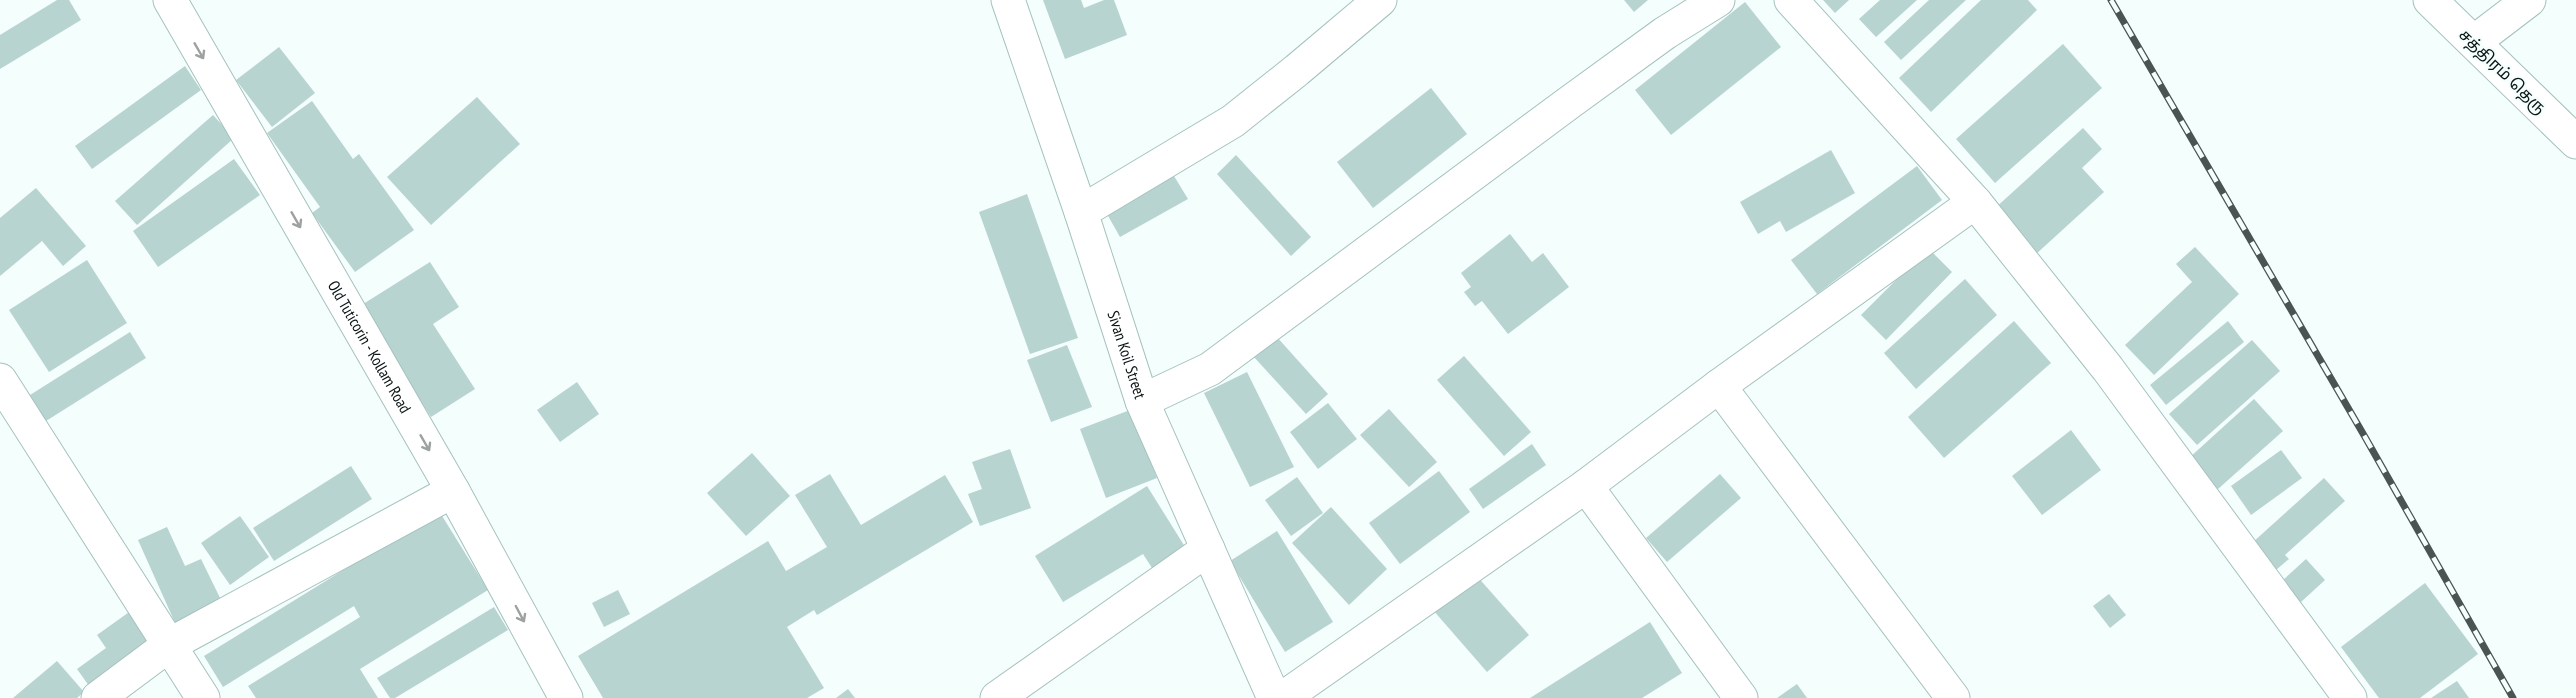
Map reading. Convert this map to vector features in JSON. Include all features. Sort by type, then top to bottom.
[{"type":"street","name":"Old Tuticorin - Kollam Road","points":[[170,0],[453,490],[566,698]]},
{"type":"street","name":"Sivan Koil Street","points":[[1008,0],[1081,212],[1142,401],[1275,698]]},
{"type":"street","points":[[1081,212],[1233,120],[1380,0]]},
{"type":"street","points":[[1142,401],[1210,369],[1579,95],[1665,33],[1718,0]]},
{"type":"street","points":[[1791,0],[1975,202],[2108,369],[2350,698]]},
{"type":"street","name":"சத்திரம் தெரு","points":[[2430,0],[2576,142]]},
{"type":"street","points":[[2474,42],[2529,0]]},
{"type":"street","points":[[1283,698],[1586,486],[1719,386],[1975,202]]},
{"type":"street","points":[[0,380],[203,698]]},
{"type":"street","points":[[1719,386],[1953,698]]},
{"type":"street","points":[[1586,486],[1741,698]]},
{"type":"street","points":[[98,698],[169,645],[453,490]]},
{"type":"street","points":[[997,698],[1208,549]]},
{"type":"building","points":[[57,0],[69,0],[81,20],[0,69],[0,35]]},
{"type":"building","points":[[1043,0],[1081,0],[1084,8],[1104,0],[1114,0],[1127,35],[1065,59]]},
{"type":"building","points":[[1624,0],[1648,0],[1634,12]]},
{"type":"building","points":[[1823,0],[1849,0],[1835,13]]},
{"type":"building","points":[[1880,0],[1917,0],[1876,37],[1859,19]]},
{"type":"building","points":[[1929,0],[1966,0],[1901,60],[1884,42]]},
{"type":"building","points":[[1981,0],[2028,0],[2037,10],[1931,112],[1899,78]]},
{"type":"building","points":[[1745,2],[1781,47],[1671,135],[1635,90]]},
{"type":"building","points":[[2063,44],[2102,88],[1995,183],[1956,139]]},
{"type":"building","points":[[279,47],[315,93],[272,127],[236,80]]},
{"type":"building","points":[[185,66],[201,90],[92,169],[75,146]]},
{"type":"building","points":[[1431,88],[1467,134],[1373,208],[1337,162]]},
{"type":"building","points":[[477,97],[520,144],[431,225],[387,177]]},
{"type":"building","points":[[312,101],[353,159],[359,154],[414,230],[355,272],[312,213],[320,207],[267,133]]},
{"type":"building","points":[[213,115],[234,138],[137,225],[115,201]]},
{"type":"building","points":[[2083,128],[2102,149],[2082,168],[2104,192],[2035,255],[1993,210]]},
{"type":"building","points":[[1831,150],[1855,193],[1786,232],[1780,221],[1758,234],[1740,202]]},
{"type":"building","points":[[1236,155],[1311,237],[1291,256],[1217,174]]},
{"type":"building","points":[[234,159],[260,195],[158,267],[133,231]]},
{"type":"building","points":[[1917,166],[1942,200],[1817,294],[1791,260]]},
{"type":"building","points":[[1174,176],[1188,199],[1120,237],[1107,214]]},
{"type":"building","points":[[36,188],[86,246],[63,266],[42,241],[0,276],[0,218]]},
{"type":"building","points":[[1027,194],[1078,338],[1030,354],[979,212]]},
{"type":"building","points":[[1510,234],[1532,262],[1543,253],[1569,287],[1508,334],[1482,301],[1475,306],[1464,292],[1471,287],[1461,273]]},
{"type":"building","points":[[2195,247],[2239,294],[2154,375],[2125,345],[2192,282],[2176,264]]},
{"type":"building","points":[[1928,248],[1952,272],[1886,340],[1861,315]]},
{"type":"building","points":[[87,260],[127,323],[49,372],[9,310]]},
{"type":"building","points":[[430,262],[459,307],[433,324],[475,389],[431,417],[360,306]]},
{"type":"building","points":[[1965,279],[1997,315],[1916,389],[1884,353]]},
{"type":"building","points":[[2014,321],[2051,363],[1944,458],[1908,417]]},
{"type":"building","points":[[2228,321],[2244,342],[2166,405],[2150,385]]},
{"type":"building","points":[[130,332],[146,358],[46,421],[30,395]]},
{"type":"building","points":[[1276,336],[1328,394],[1306,414],[1253,356]]},
{"type":"building","points":[[2252,340],[2280,371],[2197,445],[2169,414]]},
{"type":"building","points":[[1067,345],[1092,407],[1051,422],[1027,360]]},
{"type":"building","points":[[1464,356],[1531,432],[1504,456],[1437,380]]},
{"type":"building","points":[[1247,372],[1294,467],[1250,487],[1204,393]]},
{"type":"building","points":[[577,382],[599,414],[560,442],[537,410]]},
{"type":"building","points":[[2254,399],[2283,431],[2218,489],[2189,458]]},
{"type":"building","points":[[1328,403],[1357,439],[1318,469],[1290,432]]},
{"type":"building","points":[[1389,409],[1437,462],[1409,487],[1360,435]]},
{"type":"building","points":[[1130,410],[1157,478],[1106,498],[1080,429]]},
{"type":"building","points":[[2071,430],[2101,470],[2042,515],[2012,476]]},
{"type":"building","points":[[1532,444],[1546,465],[1483,509],[1469,489]]},
{"type":"building","points":[[1010,449],[1031,508],[980,526],[968,494],[982,489],[972,462]]},
{"type":"building","points":[[2281,450],[2302,478],[2251,515],[2231,486]]},
{"type":"building","points":[[752,453],[790,496],[746,536],[707,493]]},
{"type":"building","points":[[351,466],[372,499],[274,561],[253,528]]},
{"type":"building","points":[[1439,471],[1470,512],[1400,564],[1369,523]]},
{"type":"building","points":[[830,474],[861,525],[945,475],[973,522],[817,615],[814,610],[787,627],[824,688],[807,698],[603,698],[578,656],[768,541],[786,571],[827,547],[795,495]]},
{"type":"building","points":[[1720,474],[1741,498],[1667,562],[1646,538]]},
{"type":"building","points":[[1297,477],[1323,513],[1291,536],[1265,500]]},
{"type":"building","points":[[2324,478],[2345,501],[2285,555],[2289,559],[2276,570],[2252,543]]},
{"type":"building","points":[[1147,486],[1187,550],[1154,571],[1143,554],[1063,602],[1035,556]]},
{"type":"building","points":[[1331,507],[1387,569],[1349,605],[1292,543]]},
{"type":"building","points":[[439,511],[488,590],[360,669],[378,698],[256,698],[248,686],[360,617],[354,606],[223,687],[204,656]]},
{"type":"building","points":[[240,516],[269,557],[230,585],[201,543]]},
{"type":"building","points":[[167,527],[185,566],[201,559],[223,604],[176,625],[138,540]]},
{"type":"building","points":[[1277,531],[1333,622],[1285,652],[1230,561]]},
{"type":"building","points":[[2306,559],[2325,580],[2301,602],[2282,581]]},
{"type":"building","points":[[1475,574],[1529,635],[1487,672],[1433,610]]},
{"type":"building","points":[[2425,583],[2478,654],[2420,698],[2379,698],[2341,647]]},
{"type":"building","points":[[618,590],[630,614],[604,627],[592,603]]},
{"type":"building","points":[[2109,594],[2126,615],[2110,628],[2093,606]]},
{"type":"building","points":[[494,607],[508,630],[395,698],[390,698],[377,678]]},
{"type":"building","points":[[132,610],[156,644],[92,690],[77,669],[106,648],[97,635]]},
{"type":"building","points":[[1650,622],[1682,673],[1642,698],[1530,698]]},
{"type":"building","points":[[57,661],[84,692],[77,698],[13,698]]},
{"type":"building","points":[[2457,681],[2469,698],[2431,698]]},
{"type":"building","points":[[1797,684],[1807,698],[1777,698]]},
{"type":"building","points":[[848,689],[855,698],[836,698]]},
{"type":"railway","points":[[2111,0],[2365,437],[2513,698]]}]
